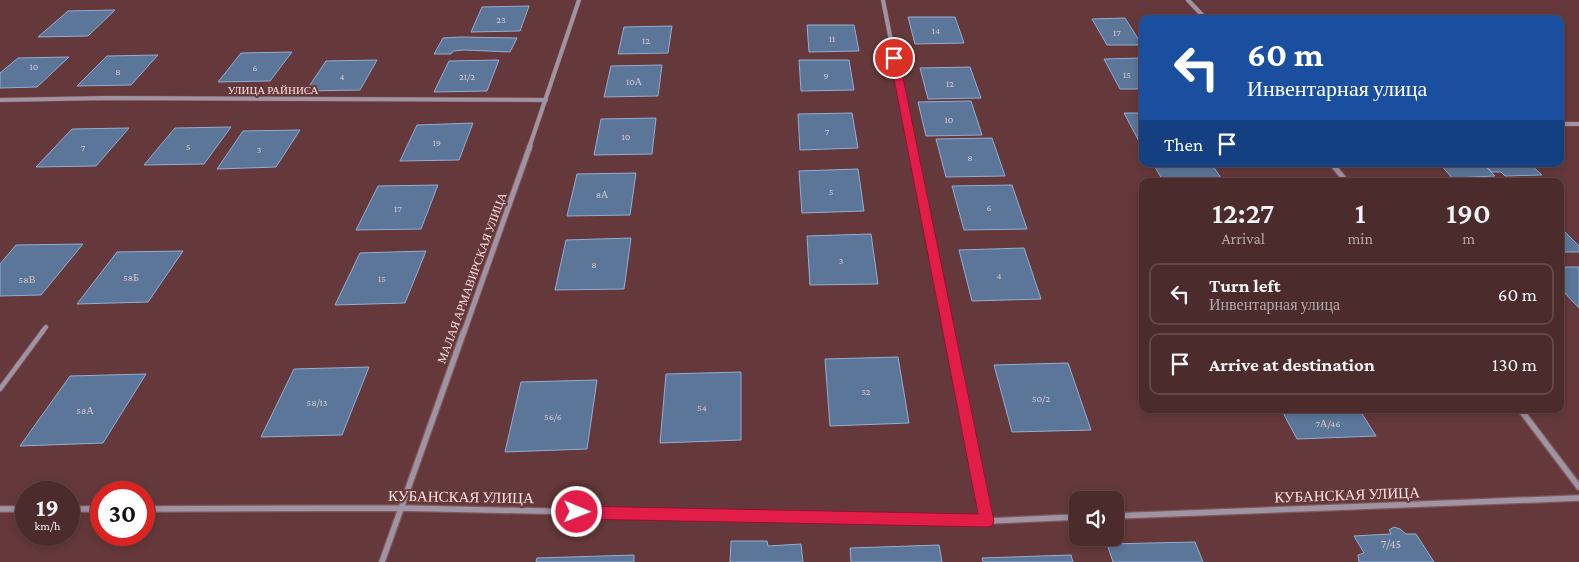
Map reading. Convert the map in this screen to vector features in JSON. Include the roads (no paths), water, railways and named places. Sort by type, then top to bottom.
[{"type":"street","name":"МАЛАЯ АРМАВИРСКАЯ УЛИЦА","points":[[382,562],[546,100],[579,0]]},
{"type":"street","points":[[883,0],[987,521]]},
{"type":"street","points":[[1188,0],[1202,15]]},
{"type":"street","name":"УЛИЦА РАЙНИСА","points":[[0,100],[118,98],[546,100]]},
{"type":"street","points":[[1564,124],[1579,124]]},
{"type":"street","points":[[1334,167],[1344,178]]},
{"type":"street","points":[[1523,413],[1579,487]]},
{"type":"street","name":"КУБАНСКАЯ УЛИЦА","points":[[1124,516],[1579,498]]},
{"type":"street","name":"КУБАНСКАЯ УЛИЦА","points":[[155,509],[401,508],[987,521],[1069,517]]},
{"type":"street","points":[[0,509],[15,509]]},
{"type":"lane","points":[[0,389],[46,327]]}]
